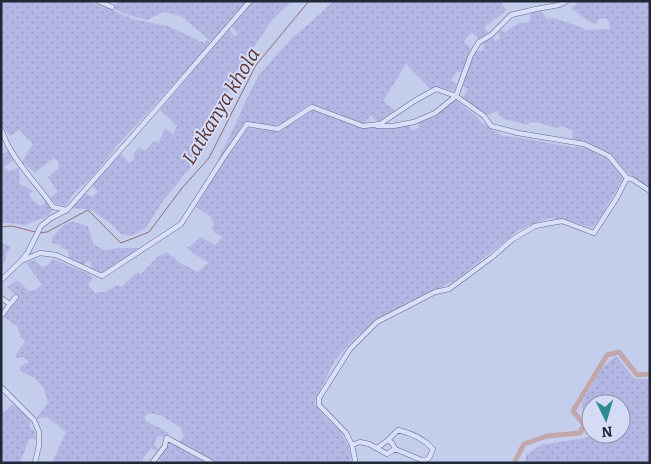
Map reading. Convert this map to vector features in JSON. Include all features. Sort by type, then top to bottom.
[{"type":"street","points":[[98,1],[112,7]]},
{"type":"street","points":[[1,280],[28,252],[41,226],[51,218],[67,210],[250,1]]},
{"type":"street","points":[[21,261],[40,253],[56,255],[102,276],[181,224],[247,124],[278,129],[312,107],[363,126],[393,126],[414,122],[435,113],[456,96],[471,55],[479,42],[491,35],[511,15],[559,5],[567,1]]},
{"type":"street","points":[[363,126],[380,124],[436,89],[456,96],[484,116],[491,126],[518,133],[584,144],[608,156],[627,178],[632,179],[650,191]]},
{"type":"street","points":[[1,130],[7,144],[53,207],[67,210]]},
{"type":"street","points":[[354,463],[352,445],[346,433],[319,405],[318,401],[350,349],[377,322],[435,292],[449,289],[492,258],[513,239],[535,226],[562,221],[594,233],[627,178]]},
{"type":"street","points":[[2,315],[16,297]]},
{"type":"street","points":[[1,298],[10,304]]},
{"type":"street","points":[[1,387],[34,420],[39,432],[39,445],[35,463]]},
{"type":"street","points":[[377,448],[398,430],[426,442],[433,449],[429,458],[424,460],[396,449],[388,440]]},
{"type":"street","points":[[152,463],[165,446],[167,438],[210,463]]},
{"type":"street","points":[[352,445],[360,442],[387,454],[396,449]]},
{"type":"shaded area","points":[[1,1],[86,1],[132,19],[168,26],[204,43],[207,40],[211,43],[118,145],[92,177],[76,191],[65,206],[56,204],[50,198],[58,192],[48,177],[59,168],[57,160],[53,158],[35,173],[22,162],[33,144],[19,130],[10,136],[1,125]]},
{"type":"shaded area","points":[[118,1],[247,1],[212,42],[182,17],[163,12],[147,20],[115,9],[113,7]]},
{"type":"shaded area","points":[[252,1],[292,1],[272,20],[237,72],[216,118],[207,147],[163,201],[146,228],[132,236],[121,234],[93,211],[69,208],[84,192],[92,197],[98,192],[92,185],[121,154],[129,163],[134,160],[133,155],[139,147],[145,151],[154,141],[159,142],[165,128],[173,134],[177,126],[160,110],[229,29],[234,36],[237,35],[237,32],[231,26]]},
{"type":"shaded area","points":[[333,1],[501,1],[506,10],[484,27],[488,33],[479,39],[472,32],[464,41],[471,50],[461,73],[457,71],[451,81],[457,84],[454,91],[437,87],[431,90],[406,64],[383,101],[395,110],[378,122],[371,115],[364,124],[311,104],[277,127],[245,121],[220,161],[218,160],[259,75],[291,39]]},
{"type":"shaded area","points":[[580,1],[650,1],[650,190],[621,167],[608,153],[585,142],[572,139],[573,131],[563,126],[556,128],[531,122],[527,125],[504,119],[497,111],[484,115],[462,99],[468,89],[461,85],[475,51],[482,51],[484,48],[482,42],[492,37],[496,41],[500,38],[498,33],[501,30],[505,33],[519,23],[530,22],[531,12],[541,11],[547,19],[553,18],[587,30],[610,29],[608,19],[600,18],[596,24],[588,21],[571,8]]},
{"type":"shaded area","points":[[456,100],[482,123],[503,136],[586,148],[608,159],[622,175],[623,179],[593,227],[568,220],[549,218],[519,230],[454,281],[379,318],[354,339],[335,360],[314,403],[324,416],[341,432],[349,447],[350,463],[162,463],[158,459],[164,450],[167,440],[176,444],[184,437],[181,428],[162,416],[150,413],[144,417],[146,421],[169,433],[165,438],[158,436],[154,444],[158,452],[151,448],[142,463],[52,463],[66,432],[47,417],[36,419],[48,402],[43,387],[35,378],[20,371],[21,366],[29,362],[23,357],[16,358],[25,341],[20,337],[18,327],[4,317],[18,297],[7,287],[17,280],[29,291],[35,290],[42,285],[26,263],[35,260],[42,267],[48,265],[53,259],[87,273],[93,278],[88,285],[95,293],[105,292],[117,285],[122,287],[138,272],[141,274],[157,257],[167,252],[179,262],[198,272],[208,263],[187,247],[191,246],[200,237],[215,245],[223,237],[212,229],[214,224],[211,217],[196,207],[215,175],[248,128],[280,131],[307,111],[313,110],[350,122],[356,127],[387,129],[408,125],[412,130],[419,128],[418,123],[431,117]]},
{"type":"shaded area","points":[[8,151],[14,160],[4,167],[10,171],[19,168],[20,184],[33,191],[29,194],[32,200],[40,206],[47,201],[52,211],[48,216],[25,225],[1,222],[1,154]]},
{"type":"shaded area","points":[[74,222],[88,226],[93,244],[103,250],[139,248],[104,272],[97,273],[90,269],[92,263],[88,261],[84,265],[66,259],[69,257],[68,250],[52,243],[53,236],[62,227],[67,223]]},
{"type":"shaded area","points":[[1,242],[11,247],[6,254],[6,260],[1,265]]},
{"type":"shaded area","points":[[616,356],[635,379],[650,379],[650,463],[525,463],[526,455],[541,445],[581,438],[581,444],[631,444],[631,394],[587,394],[602,368]]},
{"type":"shaded area","points":[[13,404],[31,422],[29,427],[34,430],[36,439],[29,439],[20,463],[1,463],[1,410],[4,412]]},
{"type":"waterway","name":"Latkanya khola","points":[[1,227],[12,226],[39,233],[47,232],[88,210],[121,243],[149,232],[182,188],[209,158],[256,65],[309,1]]},
{"type":"waterway","points":[[514,463],[524,444],[547,436],[580,433],[584,425],[573,411],[607,355],[619,352],[637,375],[650,374]]}]
